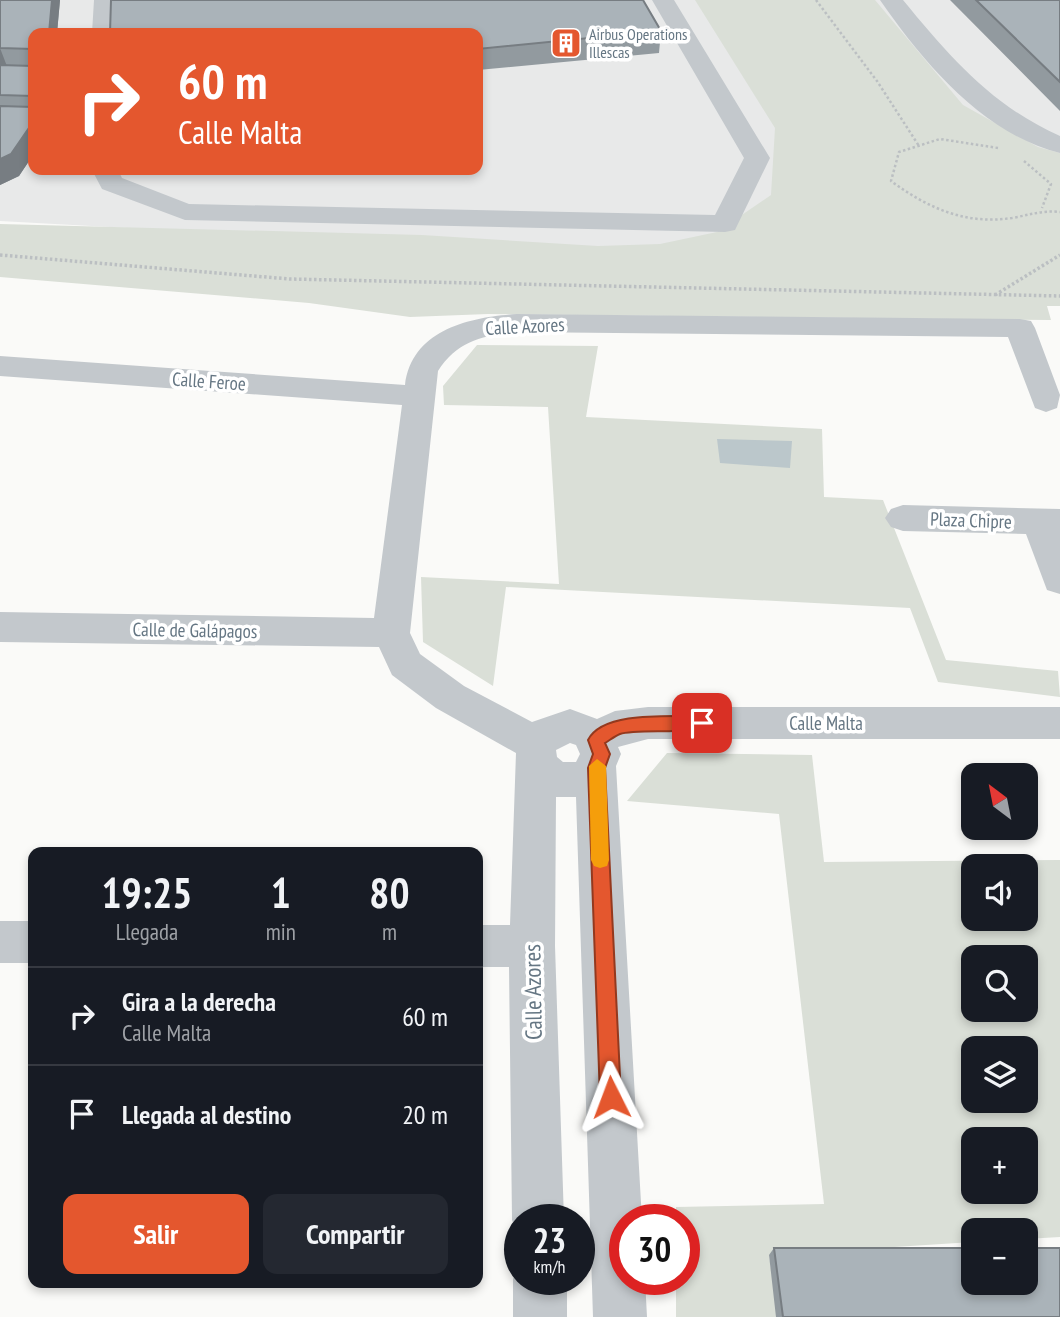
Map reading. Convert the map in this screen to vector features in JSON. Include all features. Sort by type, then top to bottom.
[{"type":"street","points":[[104,28],[105,0]]},
{"type":"street","points":[[107,175],[111,183],[186,212],[725,224],[757,158],[663,0]]},
{"type":"street","points":[[891,0],[960,84],[1002,117],[1060,145]]},
{"type":"street","name":"Calle Azores","points":[[391,633],[422,371],[433,351],[454,335],[484,325],[517,323],[1020,328],[1046,401]]},
{"type":"street","name":"Calle Feroe","points":[[0,366],[417,397]]},
{"type":"street","name":"Plaza Chipre","points":[[903,518],[1050,522],[1060,580]]},
{"type":"street","name":"Calle de Galápagos","points":[[0,627],[391,633]]},
{"type":"street","points":[[391,633],[406,664],[536,754],[549,730],[559,727],[580,729],[596,754],[620,1317]]},
{"type":"street","name":"Calle Malta","points":[[596,754],[615,728],[648,723],[1060,723]]},
{"type":"street","name":"Calle Azores","points":[[536,754],[532,946],[538,1204]]},
{"type":"street","points":[[0,942],[28,942]]},
{"type":"street","points":[[483,946],[532,946]]},
{"type":"street","points":[[540,1295],[541,1317]]},
{"type":"path","points":[[816,0],[877,81],[919,146]]},
{"type":"path","points":[[1010,150],[940,139],[899,152],[891,181],[918,201],[970,222],[1014,218],[1042,208],[1060,212]]},
{"type":"path","points":[[1020,158],[1051,184],[1042,208]]},
{"type":"path","points":[[0,255],[290,279],[1060,296]]},
{"type":"path","points":[[995,296],[1060,256]]},
{"type":"shaded area","name":"Airbus Operations Illescas","points":[[0,0],[1060,0],[1060,207],[864,268],[0,221]]},
{"type":"shaded area","points":[[695,0],[875,0],[963,105],[1038,147],[1060,153],[1060,306],[1047,306],[1051,320],[488,314],[410,317],[309,303],[0,277],[0,224],[422,235],[598,246],[660,244],[717,232],[771,195],[775,128]]},
{"type":"shaded area","points":[[477,345],[598,346],[586,417],[822,429],[824,497],[883,500],[946,660],[1058,671],[1060,697],[938,682],[910,608],[506,587],[493,686],[423,642],[421,577],[559,584],[548,407],[444,405],[443,386]]},
{"type":"shaded area","points":[[717,439],[792,441],[790,468],[720,463]]},
{"type":"shaded area","points":[[667,753],[812,755],[824,862],[961,861],[961,931],[1038,931],[1038,860],[1060,860],[1060,1237],[1038,1238],[1038,1218],[961,1218],[961,1243],[769,1255],[778,1317],[676,1317],[676,1295],[700,1295],[700,1207],[824,1204],[779,814],[627,801]]},
{"type":"building","points":[[0,0],[52,0],[49,28],[28,28],[28,49],[0,48]]},
{"type":"building","name":"Airbus Operations Illescas","points":[[111,0],[643,0],[661,31],[483,49],[483,28],[110,28]]},
{"type":"building","points":[[976,0],[1060,0],[1060,82]]},
{"type":"building","points":[[0,65],[28,66],[28,96],[0,95]]},
{"type":"building","points":[[0,106],[28,107],[28,129],[11,154],[0,159]]},
{"type":"building","points":[[774,1248],[961,1248],[961,1295],[1038,1295],[1038,1248],[1060,1248],[1060,1317],[783,1317]]},
{"type":"slow traffic","points":[[597,766],[600,860]]},
{"type":"place","name":"Airbus Operations Illescas","points":[[566,43]]},
{"type":"route","points":[[611,1097],[596,768],[601,754],[596,740],[615,728],[648,723],[702,723]]}]
